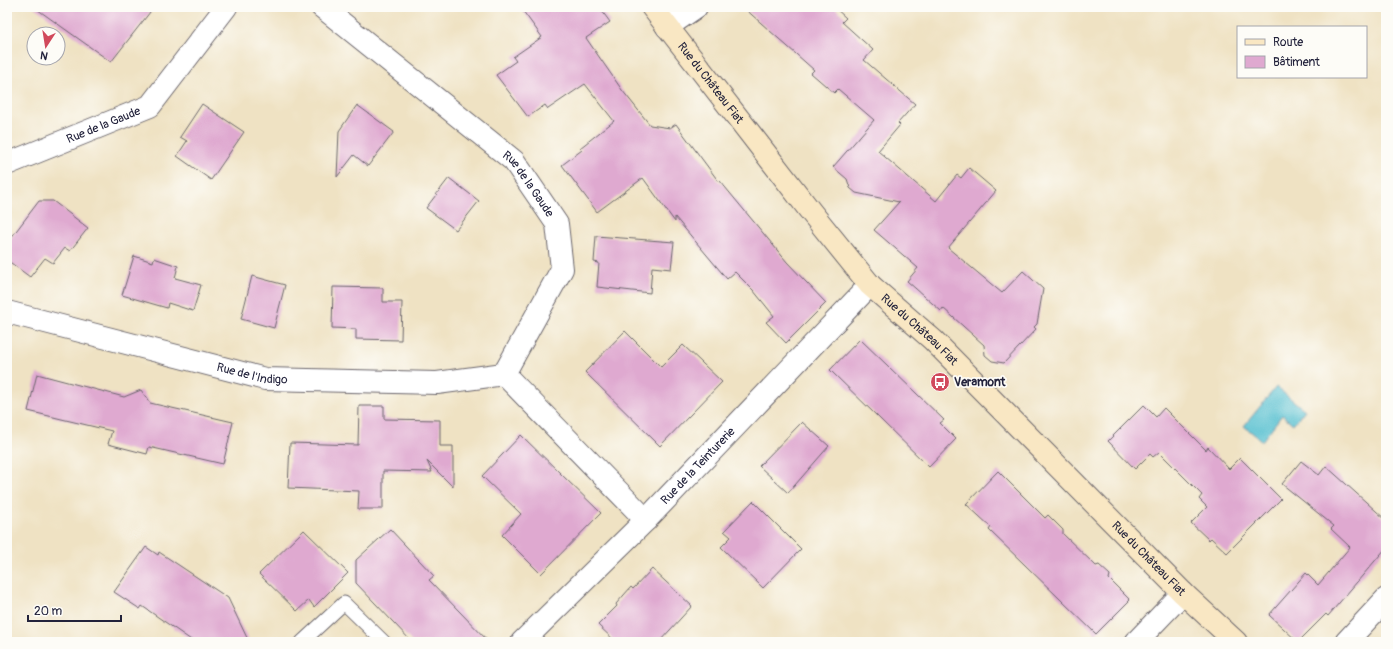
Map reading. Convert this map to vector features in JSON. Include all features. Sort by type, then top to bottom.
[{"type":"street","name":"Rue de la Gaude","points":[[7,164],[150,106],[226,7]]},
{"type":"street","name":"Rue de la Gaude","points":[[322,7],[514,161],[557,224],[562,269],[504,374]]},
{"type":"street","name":"Rue du Château Fiat","points":[[652,7],[811,212],[870,285],[933,340],[1183,593],[1236,642]]},
{"type":"street","points":[[667,27],[696,7]]},
{"type":"street","name":"Rue de la Teinturerie","points":[[522,642],[646,520],[870,285]]},
{"type":"street","name":"Rue de l'Indigo","points":[[7,312],[265,379],[438,383],[504,374]]},
{"type":"street","points":[[504,374],[646,520]]},
{"type":"street","points":[[1136,642],[1183,593]]},
{"type":"street","points":[[1346,642],[1386,599]]},
{"type":"lane","points":[[302,642],[344,603],[384,642]]},
{"type":"water","points":[[1276,387],[1305,410],[1293,424],[1282,415],[1262,441],[1244,426]]},
{"type":"building","points":[[34,7],[154,7],[111,62],[66,30],[66,26],[61,26]]},
{"type":"building","points":[[520,7],[599,7],[610,22],[586,38],[622,90],[650,125],[670,128],[676,124],[719,182],[720,181],[787,262],[826,303],[786,343],[766,322],[774,316],[753,290],[735,272],[727,279],[675,217],[675,222],[643,178],[597,212],[562,165],[582,150],[580,148],[614,121],[585,84],[548,109],[545,105],[528,117],[496,75],[516,61],[513,57],[542,37]]},
{"type":"building","points":[[743,7],[834,7],[846,18],[842,22],[873,50],[864,60],[915,104],[898,123],[900,125],[878,151],[936,201],[957,175],[961,178],[969,168],[996,191],[948,248],[1002,293],[1023,271],[1043,289],[1037,324],[1034,327],[1036,329],[1004,363],[992,361],[985,355],[984,345],[943,308],[941,311],[907,281],[918,268],[874,230],[899,202],[856,193],[850,188],[847,179],[833,167],[874,120],[838,89],[834,93],[811,73],[814,70]]},
{"type":"building","points":[[202,104],[244,132],[211,180],[177,156],[187,141],[180,137]]},
{"type":"building","points":[[357,105],[394,132],[368,166],[354,155],[337,177],[339,131]]},
{"type":"building","points":[[449,178],[479,201],[456,230],[426,208]]},
{"type":"building","points":[[39,201],[53,201],[88,228],[70,251],[65,248],[53,263],[45,258],[30,277],[7,260],[7,243]]},
{"type":"building","points":[[596,236],[674,242],[671,269],[652,267],[650,293],[597,287],[599,263],[594,262]]},
{"type":"building","points":[[134,256],[153,262],[154,258],[178,266],[175,278],[201,285],[193,311],[168,303],[167,308],[122,295]]},
{"type":"building","points":[[252,276],[285,285],[274,328],[241,319]]},
{"type":"building","points":[[333,287],[383,288],[383,302],[402,302],[401,340],[356,339],[356,329],[332,328]]},
{"type":"building","points":[[625,331],[661,367],[683,345],[722,382],[660,446],[585,372]]},
{"type":"building","points":[[860,339],[944,420],[940,423],[956,439],[929,467],[830,370]]},
{"type":"building","points":[[37,374],[124,397],[141,390],[150,403],[233,422],[223,464],[149,447],[147,454],[108,444],[112,431],[28,411]]},
{"type":"building","points":[[1144,405],[1156,417],[1164,408],[1206,450],[1208,447],[1229,469],[1240,458],[1281,499],[1227,553],[1211,538],[1209,540],[1191,523],[1207,507],[1199,499],[1202,495],[1159,452],[1153,457],[1150,454],[1135,469],[1108,441]]},
{"type":"building","points":[[359,406],[384,406],[384,419],[440,420],[440,446],[453,446],[453,487],[427,461],[432,472],[383,471],[383,509],[358,509],[359,491],[288,488],[290,443],[358,445]]},
{"type":"building","points":[[802,422],[829,446],[788,493],[759,466]]},
{"type":"building","points":[[521,435],[601,513],[541,574],[502,535],[521,514],[482,476]]},
{"type":"building","points":[[1301,461],[1319,475],[1326,466],[1386,520],[1386,548],[1328,616],[1326,614],[1298,642],[1269,615],[1306,573],[1318,585],[1350,547],[1331,529],[1334,526],[1282,484]]},
{"type":"building","points":[[998,471],[1045,518],[1048,515],[1063,530],[1063,534],[1096,566],[1099,565],[1110,575],[1109,579],[1130,600],[1096,634],[989,530],[991,527],[966,504]]},
{"type":"building","points":[[753,501],[801,549],[763,588],[721,547],[731,537],[724,531]]},
{"type":"building","points":[[390,529],[434,576],[429,580],[489,642],[412,642],[356,583],[356,560]]},
{"type":"building","points":[[304,530],[348,573],[314,607],[309,600],[297,611],[259,574]]},
{"type":"building","points":[[146,547],[158,555],[159,552],[228,598],[249,642],[194,642],[142,606],[140,609],[114,592]]},
{"type":"building","points":[[652,569],[692,606],[659,642],[616,642],[598,625],[617,606],[616,604],[631,587],[633,589]]},
{"type":"place","name":"Veramont","points":[[940,382]]}]
